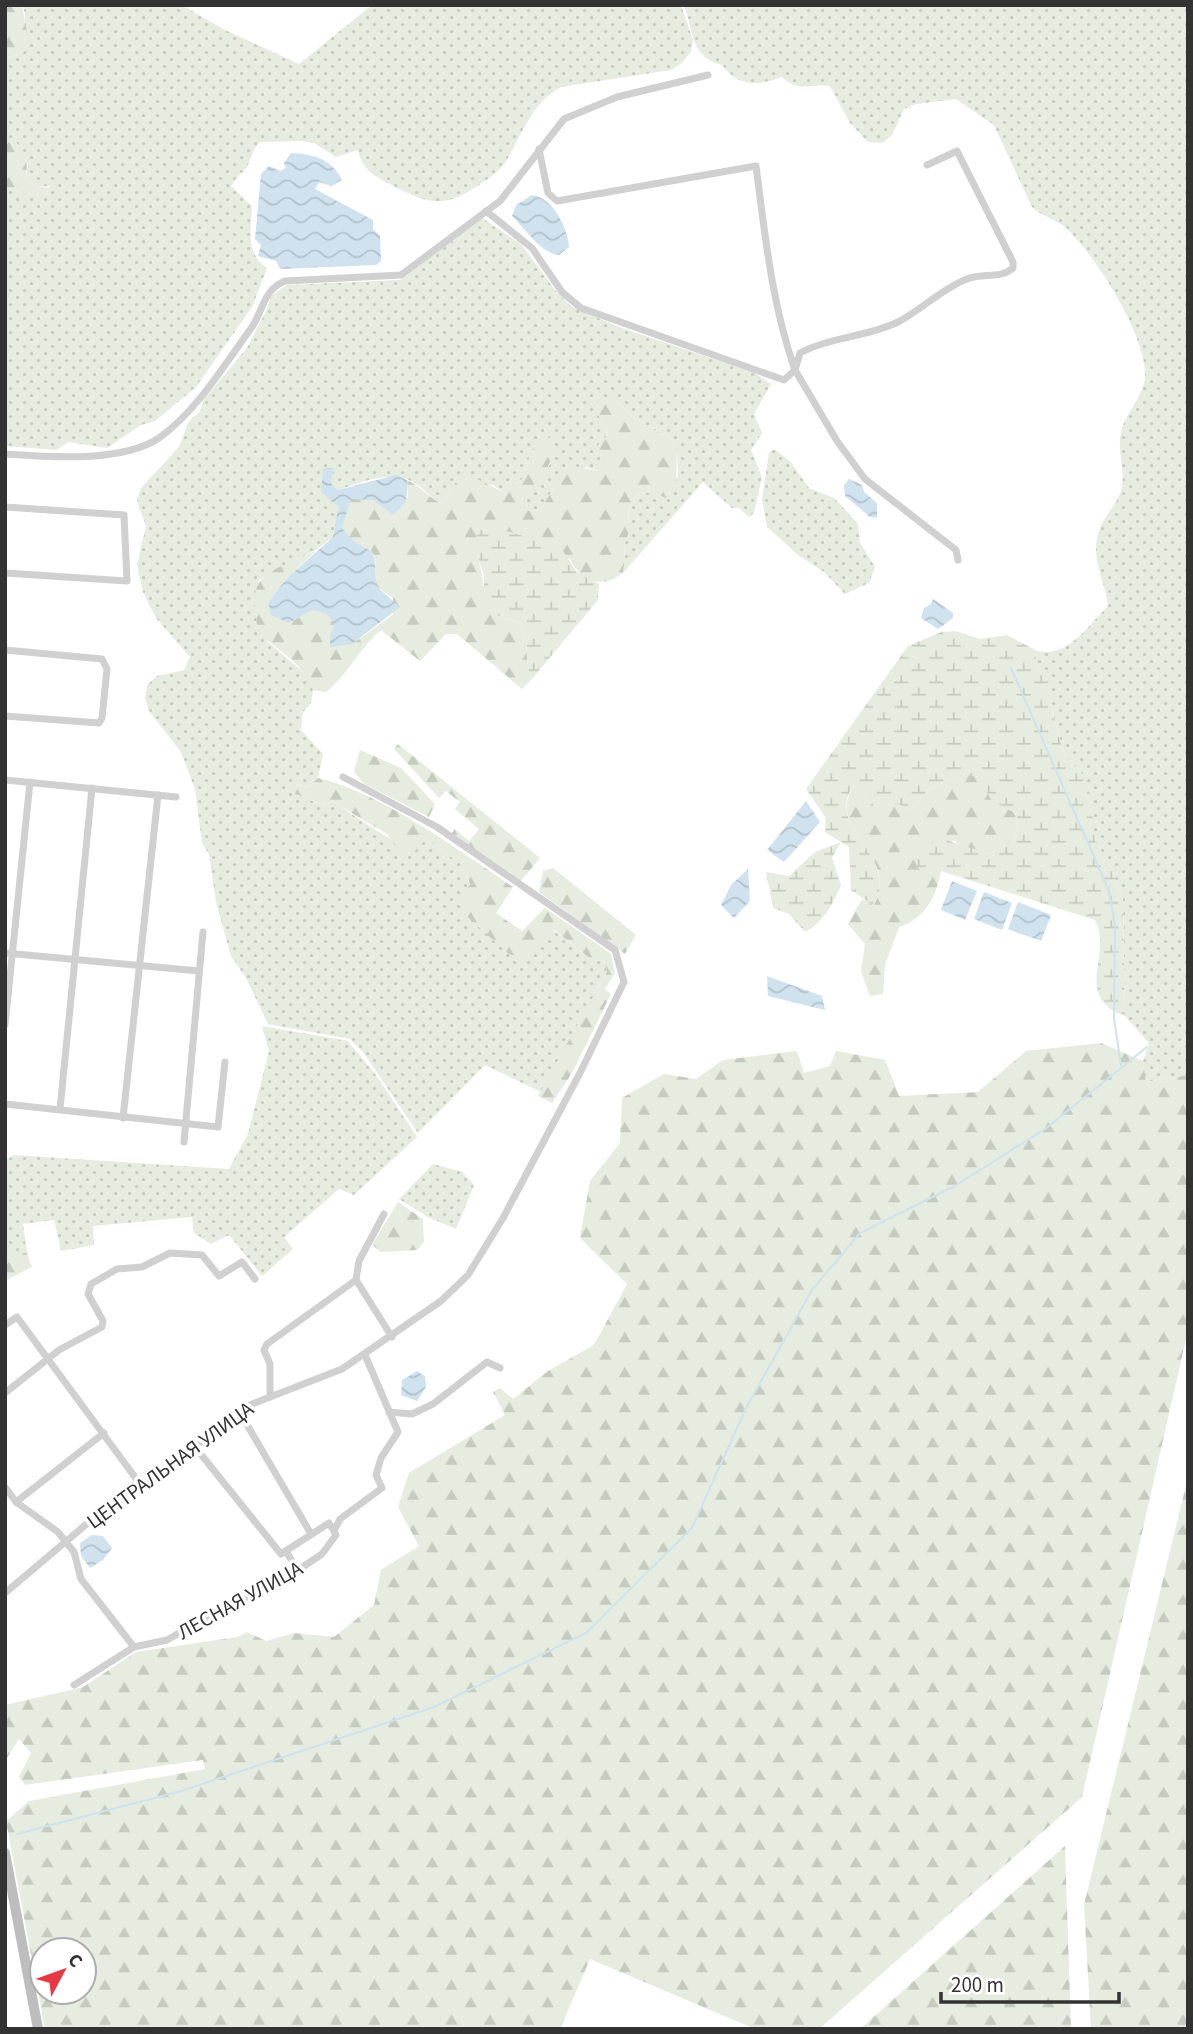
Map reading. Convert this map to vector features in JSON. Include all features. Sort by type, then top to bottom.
[{"type":"main road","points":[[5,1853],[38,2029]]},
{"type":"street","points":[[5,454],[92,456],[122,452],[158,439],[197,401],[258,318],[267,292],[274,285],[285,281],[401,275],[500,201],[564,119],[617,97],[708,75]]},
{"type":"street","points":[[539,149],[548,193],[558,201],[756,166],[767,250],[784,338],[795,370],[837,441],[865,479],[956,550],[958,560]]},
{"type":"street","points":[[486,211],[532,248],[562,292],[581,308],[784,380],[795,370],[800,353],[814,346],[897,322],[966,279],[985,275],[998,277],[1013,268],[1013,262],[957,151],[927,165]]},
{"type":"street","points":[[5,507],[124,515],[127,581],[5,573]]},
{"type":"street","points":[[5,650],[102,659],[107,668],[102,718],[99,723],[5,716]]},
{"type":"street","name":"ЦЕНТРАЛЬНАЯ УЛИЦА","points":[[5,1593],[66,1542],[239,1412],[342,1369],[441,1301],[468,1275],[503,1218],[580,1073],[624,982],[615,950],[437,827],[343,777]]},
{"type":"street","points":[[5,780],[176,797]]},
{"type":"street","points":[[5,1025],[9,953],[30,782]]},
{"type":"street","points":[[60,1109],[92,788]]},
{"type":"street","points":[[123,1118],[158,795]]},
{"type":"street","points":[[184,1142],[203,932]]},
{"type":"street","points":[[9,953],[199,971]]},
{"type":"street","points":[[5,1104],[218,1127],[225,1062]]},
{"type":"street","points":[[384,1214],[359,1261],[356,1280],[392,1337]]},
{"type":"street","points":[[5,1393],[49,1361],[59,1350],[102,1327],[103,1321],[88,1294],[92,1284],[117,1269],[142,1267],[170,1254],[202,1255],[219,1276],[242,1262],[256,1279]]},
{"type":"street","points":[[270,1397],[270,1364],[264,1350],[267,1344],[356,1280]]},
{"type":"street","points":[[5,1325],[18,1317],[140,1485]]},
{"type":"street","points":[[365,1354],[389,1412],[412,1414],[433,1404],[487,1362],[500,1368]]},
{"type":"street","points":[[239,1412],[311,1534]]},
{"type":"street","name":"ЛЕСНАЯ УЛИЦА","points":[[74,1685],[134,1647],[167,1640],[298,1571],[321,1554],[336,1535],[334,1531],[340,1519],[382,1488],[376,1475],[381,1458],[398,1432],[389,1412]]},
{"type":"street","points":[[16,1502],[104,1433]]},
{"type":"street","points":[[195,1447],[281,1554],[329,1523],[334,1531]]},
{"type":"street","points":[[5,1487],[16,1502],[58,1532],[75,1552],[80,1579],[134,1647]]},
{"type":"street","points":[[286,1551],[298,1571]]},
{"type":"green space","points":[[5,5],[22,5],[28,39],[24,52],[5,59]]},
{"type":"green space","points":[[22,5],[182,5],[225,30],[299,64],[372,5],[681,5],[693,40],[691,52],[682,63],[671,70],[561,87],[550,94],[528,121],[504,164],[468,192],[449,200],[431,201],[385,182],[363,164],[358,150],[336,157],[314,143],[260,142],[247,166],[231,186],[252,206],[252,249],[267,268],[252,307],[196,387],[155,421],[141,425],[107,448],[68,442],[57,450],[5,446],[5,188],[38,197],[50,186],[37,187],[26,178],[28,164],[15,142],[5,142],[5,59],[24,52],[25,13]]},
{"type":"green space","points":[[684,5],[1188,5],[1188,1075],[1146,1082],[1143,1061],[1149,1043],[1125,1016],[1123,900],[1109,863],[1095,841],[1088,787],[1083,775],[1064,754],[1053,713],[1050,687],[1035,664],[1037,651],[1048,652],[1068,645],[1108,606],[1096,556],[1097,538],[1120,493],[1123,479],[1121,432],[1145,378],[1144,361],[1129,320],[1105,277],[1079,242],[1063,226],[1032,207],[994,125],[956,99],[917,104],[904,109],[892,135],[882,143],[868,142],[850,123],[830,86],[799,86],[782,77],[749,83],[704,57],[695,43]]},
{"type":"green space","points":[[15,141],[26,158],[26,178],[37,187],[52,188],[38,197],[5,188],[5,142]]},
{"type":"green space","points":[[482,218],[521,244],[555,290],[571,306],[619,327],[755,373],[771,384],[754,414],[762,433],[751,450],[762,477],[754,513],[749,517],[739,508],[732,508],[703,482],[623,573],[630,506],[640,493],[653,493],[666,498],[678,476],[677,449],[670,437],[643,425],[612,398],[598,399],[597,412],[608,435],[599,445],[599,471],[586,467],[555,486],[540,510],[527,511],[526,497],[551,463],[530,463],[526,476],[505,493],[493,485],[456,482],[441,503],[410,480],[400,477],[368,480],[338,490],[331,483],[334,468],[324,468],[338,505],[333,537],[315,550],[258,581],[256,620],[268,642],[309,677],[313,690],[311,703],[303,712],[301,730],[323,754],[318,778],[309,787],[290,783],[286,790],[320,804],[333,802],[384,835],[405,845],[415,848],[426,839],[461,864],[470,885],[462,898],[526,957],[552,929],[593,961],[604,960],[607,972],[541,1092],[485,1065],[418,1133],[363,1052],[350,1039],[268,1024],[246,978],[231,956],[216,902],[209,854],[202,843],[195,789],[181,752],[149,711],[145,698],[147,685],[157,676],[184,670],[190,657],[156,618],[143,592],[137,565],[146,526],[137,501],[141,488],[179,447],[189,421],[200,412],[204,399],[247,348],[271,296],[287,285],[400,280]]},
{"type":"green space","points":[[598,398],[612,398],[643,425],[670,437],[677,449],[676,490],[666,498],[653,493],[640,493],[632,502],[628,513],[629,530],[625,542],[623,573],[607,581],[586,578],[570,559],[475,548],[486,597],[493,614],[520,623],[523,630],[532,679],[522,689],[457,634],[446,634],[420,661],[381,630],[334,685],[326,692],[313,690],[297,665],[259,633],[255,612],[258,584],[274,570],[317,550],[286,579],[268,603],[271,614],[289,623],[313,610],[326,614],[335,624],[330,635],[352,644],[393,615],[393,598],[376,586],[375,559],[372,553],[350,538],[341,528],[351,499],[408,498],[407,480],[441,503],[456,482],[467,474],[505,493],[526,476],[530,451],[552,436],[553,454],[542,476],[526,497],[527,511],[540,510],[562,475],[573,466],[599,471],[601,458],[598,445],[608,435],[597,412]]},
{"type":"green space","points":[[774,449],[790,461],[809,488],[834,498],[858,524],[860,543],[875,567],[869,583],[845,594],[824,572],[798,555],[767,527],[762,499],[769,453]]},
{"type":"green space","points":[[488,525],[561,548],[576,571],[599,584],[598,600],[532,679],[520,623],[493,614],[484,604],[484,575],[475,548],[477,533]]},
{"type":"green space","points":[[955,631],[980,639],[1007,635],[1037,651],[1035,664],[1050,687],[1053,713],[1064,754],[1083,775],[1089,787],[1095,841],[1109,863],[1123,900],[1125,1016],[1109,1008],[1100,997],[1097,973],[1100,933],[1095,920],[941,871],[928,873],[916,867],[918,854],[939,838],[990,854],[1013,841],[1018,827],[1017,814],[992,801],[978,777],[964,773],[928,790],[910,809],[897,804],[871,806],[865,793],[854,785],[847,801],[847,815],[878,871],[880,887],[874,906],[851,890],[849,847],[825,832],[826,818],[806,789],[908,646],[941,632]]},
{"type":"green space","points":[[398,744],[540,858],[520,882],[451,834],[455,829],[469,841],[479,829],[455,809],[460,802],[446,791],[439,798],[394,749]]},
{"type":"green space","points":[[360,750],[401,768],[435,804],[429,817],[364,784],[354,771]]},
{"type":"green space","points":[[964,773],[978,777],[992,800],[1017,814],[1018,827],[1013,841],[990,854],[963,847],[953,840],[928,873],[941,871],[933,898],[916,918],[899,927],[885,965],[883,994],[870,996],[861,971],[865,944],[848,924],[862,899],[874,905],[880,887],[872,856],[848,815],[847,800],[855,784],[865,793],[871,805],[897,804],[910,809],[928,790]]},
{"type":"green space","points":[[318,778],[342,785],[393,809],[513,887],[496,913],[522,931],[545,908],[611,954],[615,973],[605,989],[611,994],[572,1073],[552,1103],[538,1096],[607,972],[604,960],[593,961],[553,929],[526,958],[509,954],[463,913],[462,898],[470,884],[461,864],[426,839],[413,853],[403,855],[387,834],[333,802],[320,804],[286,790],[290,783],[309,787]]},
{"type":"green space","points":[[841,842],[832,858],[841,885],[823,918],[805,932],[789,914],[773,908],[766,872],[789,876],[815,852]]},
{"type":"green space","points":[[553,868],[636,935],[625,954],[539,892],[543,871]]},
{"type":"green space","points":[[262,1026],[348,1041],[376,1075],[417,1137],[354,1195],[339,1189],[284,1237],[293,1249],[262,1276],[229,1235],[211,1244],[194,1233],[192,1217],[93,1226],[94,1245],[61,1251],[54,1220],[23,1224],[27,1253],[5,1253],[5,1161],[14,1155],[229,1169],[248,1134],[269,1051]]},
{"type":"green space","points":[[1101,1043],[1143,1061],[1146,1082],[1188,1075],[1188,1330],[1082,1797],[819,2029],[755,2029],[590,1959],[560,2029],[45,2029],[41,2006],[98,2006],[98,1936],[28,1936],[28,1938],[6,1821],[29,1801],[205,1769],[203,1760],[25,1785],[19,1777],[31,1753],[19,1739],[5,1761],[5,1705],[83,1687],[136,1652],[237,1637],[247,1632],[266,1641],[294,1633],[334,1637],[374,1605],[381,1570],[419,1546],[398,1507],[409,1473],[505,1415],[493,1392],[500,1388],[513,1399],[548,1371],[594,1345],[627,1284],[580,1238],[590,1181],[620,1143],[622,1098],[664,1074],[696,1079],[723,1060],[797,1051],[804,1073],[830,1066],[836,1051],[885,1060],[899,1096],[978,1092],[1026,1051]]},
{"type":"green space","points":[[433,1164],[462,1172],[474,1185],[456,1229],[428,1217],[399,1199]]},
{"type":"green space","points":[[398,1202],[423,1219],[424,1242],[417,1250],[381,1252],[372,1245]]},
{"type":"green space","points":[[5,1253],[27,1253],[32,1267],[5,1281]]},
{"type":"green space","points":[[1188,1477],[1188,2029],[1091,2029],[1084,1905]]},
{"type":"green space","points":[[1065,1846],[1071,2029],[860,2029]]},
{"type":"water","points":[[291,153],[321,159],[338,173],[342,180],[331,186],[319,182],[315,189],[373,220],[373,229],[380,236],[381,261],[376,265],[280,269],[276,261],[258,256],[261,245],[255,239],[261,174],[269,166],[280,171],[286,168],[284,163]]},
{"type":"water","points":[[532,195],[546,201],[562,222],[569,247],[559,255],[539,245],[512,216],[516,205]]},
{"type":"water","points":[[323,468],[334,468],[331,483],[338,490],[396,475],[407,480],[407,496],[397,511],[392,514],[373,500],[351,499],[342,528],[350,538],[372,553],[376,586],[400,607],[352,644],[330,647],[330,635],[335,624],[326,614],[313,610],[289,623],[271,615],[268,603],[286,579],[333,537],[338,506],[321,492]]},
{"type":"water","points":[[849,479],[862,485],[864,492],[877,503],[877,518],[870,517],[845,496],[844,485]]},
{"type":"water","points":[[933,599],[953,613],[953,618],[938,629],[921,618],[924,608],[931,604]]},
{"type":"water","points":[[806,801],[820,822],[784,862],[767,850]]},
{"type":"water","points":[[748,869],[750,901],[734,918],[721,905],[731,885]]},
{"type":"water","points":[[952,881],[977,891],[965,920],[941,910]]},
{"type":"water","points":[[984,892],[1012,903],[1002,930],[974,919]]},
{"type":"water","points":[[1018,902],[1051,915],[1041,941],[1008,929]]},
{"type":"water","points":[[767,976],[822,996],[825,1010],[768,996]]},
{"type":"water","points":[[417,1371],[425,1376],[426,1387],[417,1401],[401,1395],[402,1380]]},
{"type":"water","points":[[92,1535],[103,1536],[112,1548],[103,1560],[90,1568],[81,1556],[80,1543]]},
{"type":"waterway","points":[[1011,668],[1109,891],[1115,926],[1114,1018],[1121,1065]]},
{"type":"waterway","points":[[17,1834],[181,1791],[434,1707],[586,1633],[692,1528],[746,1408],[812,1290],[860,1233],[953,1187],[1045,1129],[1147,1047]]}]
